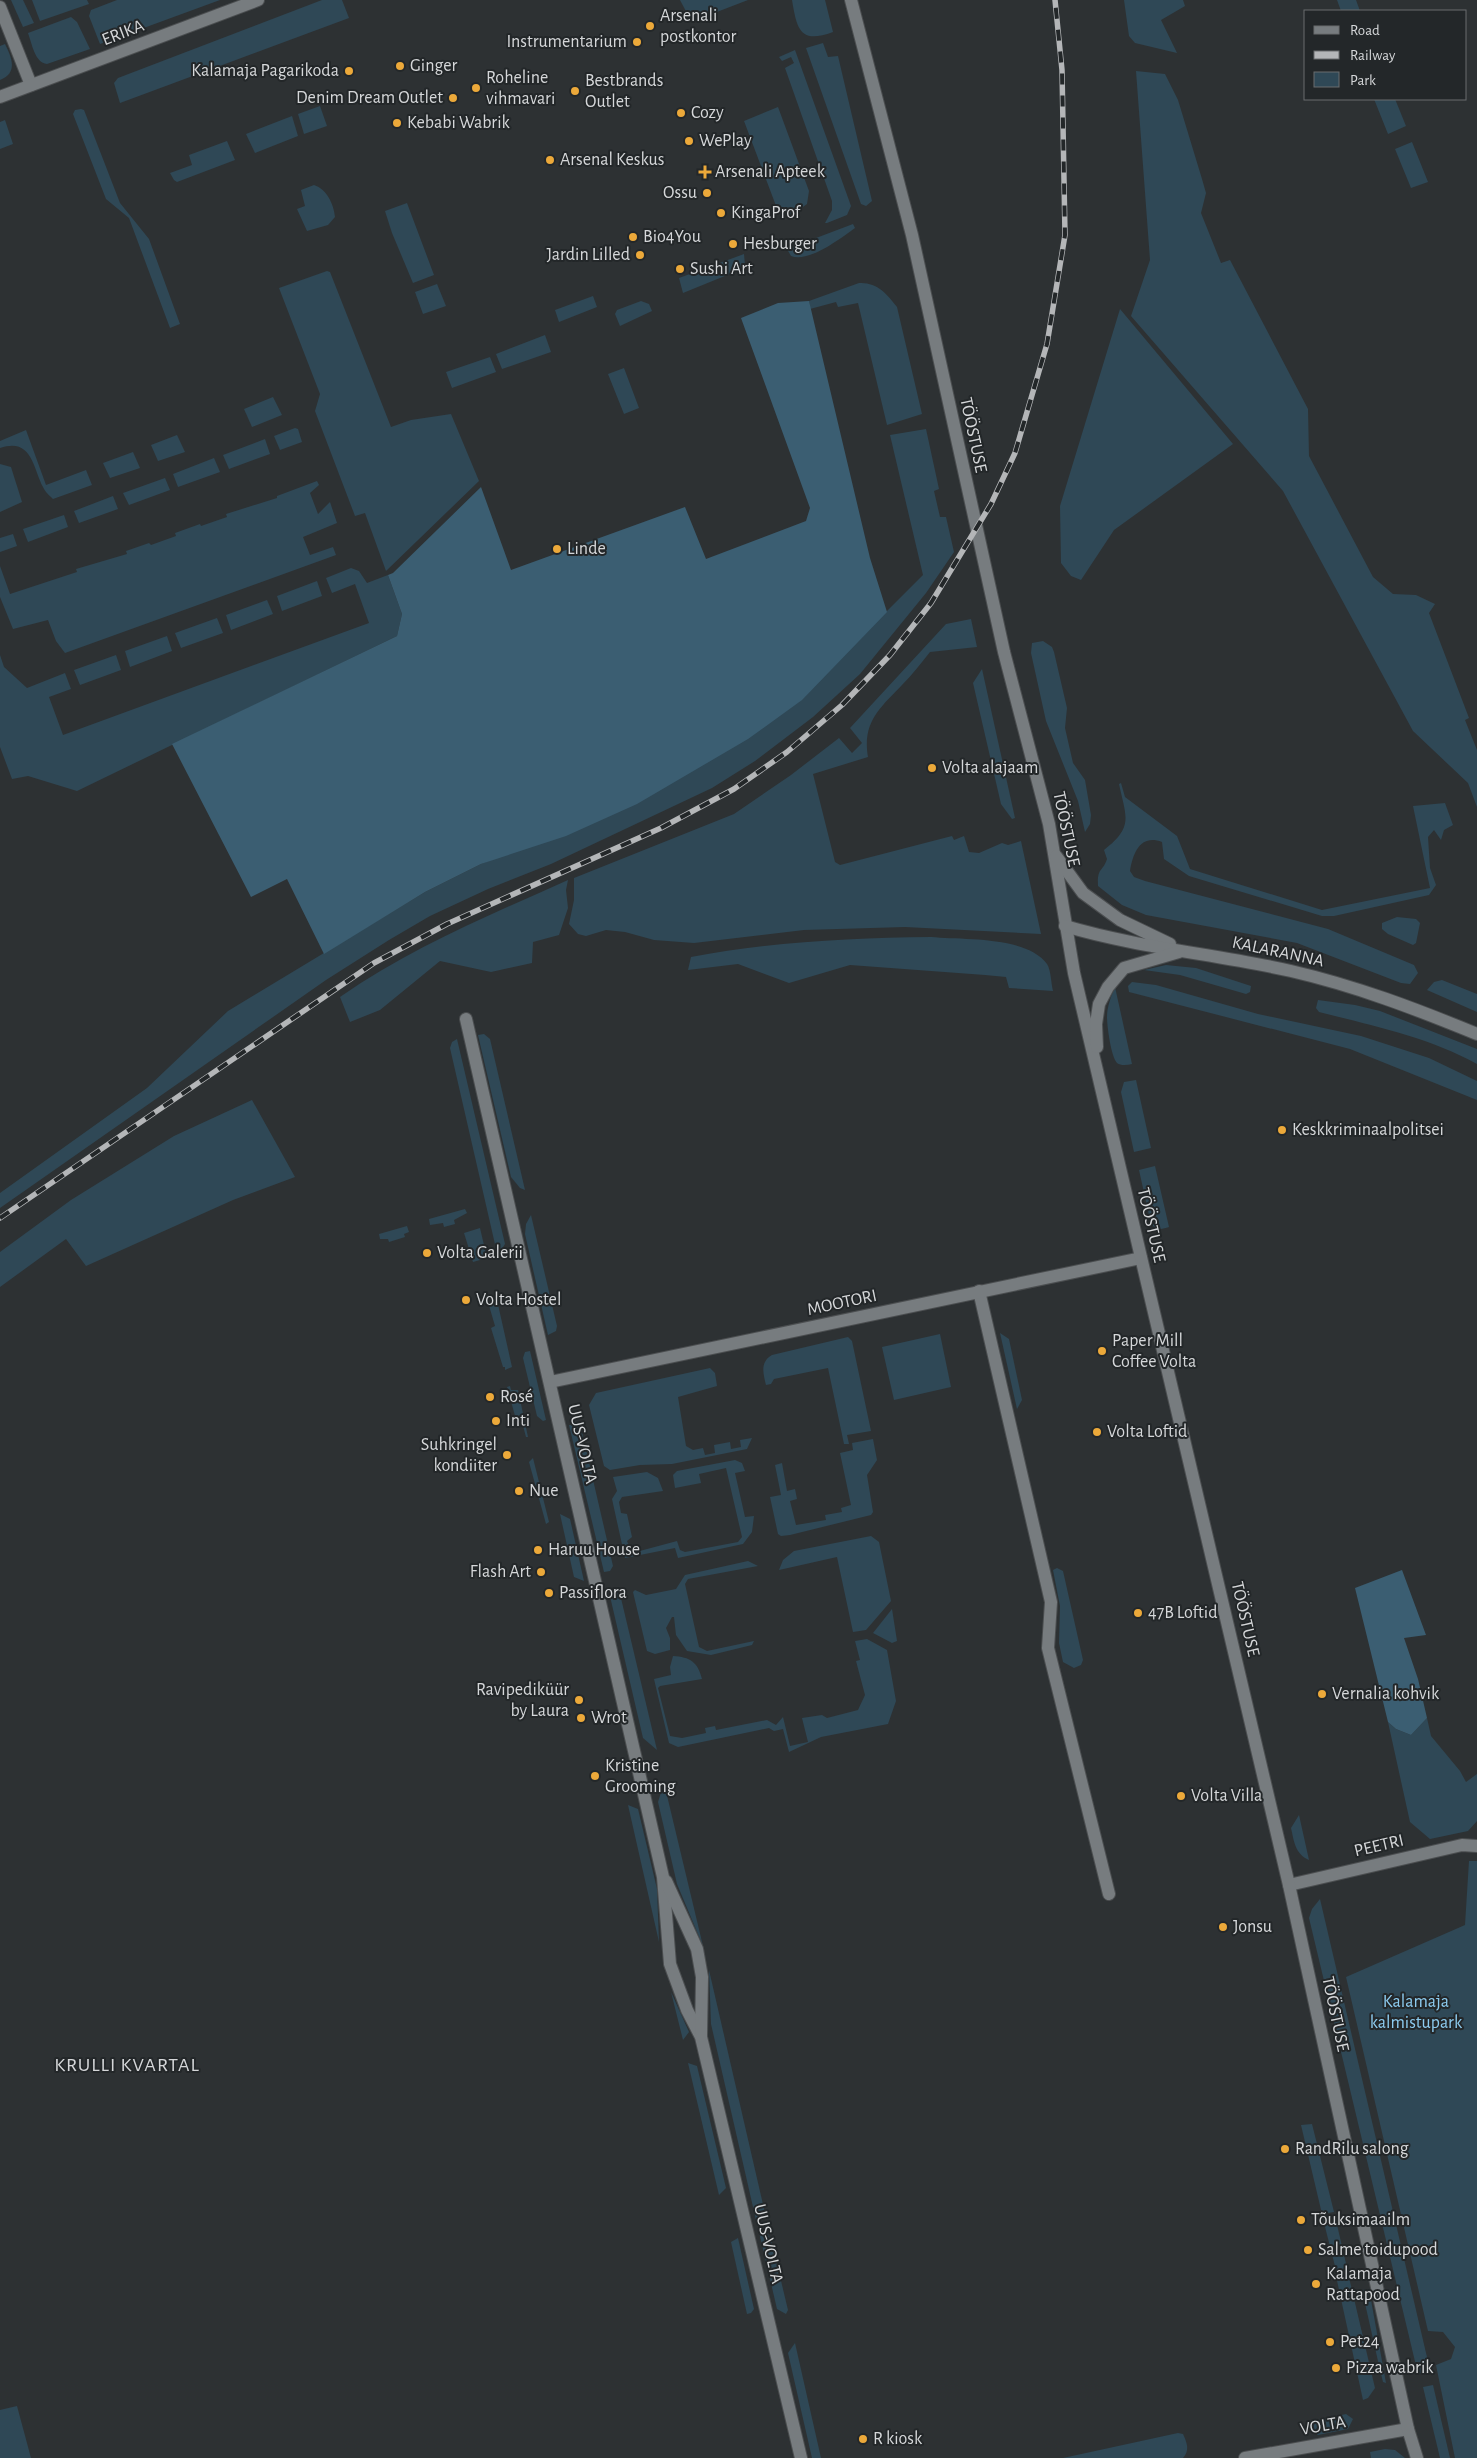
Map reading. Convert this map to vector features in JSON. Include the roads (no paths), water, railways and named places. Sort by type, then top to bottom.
[{"type":"street","name":"ERIKA","points":[[0,97],[258,0]]},
{"type":"street","name":"TÖÖSTUSE","points":[[851,0],[912,235],[1004,652],[1056,855],[1065,926],[1097,1073],[1289,1885],[1408,2429],[1416,2458]]},
{"type":"street","points":[[0,7],[31,85]]},
{"type":"street","points":[[1056,855],[1083,893],[1120,920],[1184,951]]},
{"type":"street","name":"KALARANNA","points":[[1065,926],[1108,939],[1291,971],[1355,988],[1414,1008],[1477,1034]]},
{"type":"street","points":[[1097,1073],[1096,1024],[1099,1004],[1108,987],[1124,968],[1184,951]]},
{"type":"street","name":"UUS-VOLTA","points":[[466,1019],[663,1877],[670,1964],[686,2010],[701,2037]]},
{"type":"street","name":"MOOTORI","points":[[550,1382],[1141,1258]]},
{"type":"street","points":[[980,1291],[1051,1602],[1048,1648],[1109,1894]]},
{"type":"street","name":"PEETRI","points":[[1289,1885],[1462,1845],[1477,1846]]},
{"type":"street","name":"UUS-VOLTA","points":[[663,1877],[697,1949],[702,1977],[701,2037],[801,2458]]},
{"type":"street","name":"VOLTA","points":[[1245,2458],[1408,2429]]},
{"type":"railway","points":[[0,1218],[374,963],[447,924],[661,828],[734,789],[787,752],[842,705],[890,655],[931,603],[991,504],[1015,453],[1047,344],[1065,235],[1062,70],[1055,0]]},
{"type":"place","name":"Arsenali postkontor","points":[[650,26]]},
{"type":"place","name":"Instrumentarium","points":[[637,42]]},
{"type":"place","name":"Ginger","points":[[400,66]]},
{"type":"place","name":"Kalamaja Pagarikoda","points":[[349,71]]},
{"type":"place","name":"Roheline vihmavari","points":[[476,88]]},
{"type":"place","name":"Bestbrands Outlet","points":[[575,91]]},
{"type":"place","name":"Denim Dream Outlet","points":[[453,98]]},
{"type":"place","name":"Cozy","points":[[681,113]]},
{"type":"place","name":"Kebabi Wabrik","points":[[397,123]]},
{"type":"place","name":"WePlay","points":[[689,141]]},
{"type":"place","name":"Arsenal Keskus","points":[[550,160]]},
{"type":"place","name":"Arsenali Apteek","points":[[705,172]]},
{"type":"place","name":"Ossu","points":[[707,193]]},
{"type":"place","name":"KingaProf","points":[[721,213]]},
{"type":"place","name":"Bio4You","points":[[633,237]]},
{"type":"place","name":"Hesburger","points":[[733,244]]},
{"type":"place","name":"Jardin Lilled","points":[[640,255]]},
{"type":"place","name":"Sushi Art","points":[[680,269]]},
{"type":"place","name":"Linde","points":[[557,549]]},
{"type":"place","name":"Volta alajaam","points":[[932,768]]},
{"type":"place","name":"Keskkriminaalpolitsei","points":[[1282,1130]]},
{"type":"place","name":"Volta Galerii","points":[[427,1253]]},
{"type":"place","name":"Volta Hostel","points":[[466,1300]]},
{"type":"place","name":"Paper Mill Coffee Volta","points":[[1102,1351]]},
{"type":"place","name":"Rosé","points":[[490,1397]]},
{"type":"place","name":"Inti","points":[[496,1421]]},
{"type":"place","name":"Volta Loftid","points":[[1097,1432]]},
{"type":"place","name":"Suhkringel kondiiter","points":[[507,1455]]},
{"type":"place","name":"Nue","points":[[519,1491]]},
{"type":"place","name":"Haruu House","points":[[538,1550]]},
{"type":"place","name":"Flash Art","points":[[541,1572]]},
{"type":"place","name":"Passiflora","points":[[549,1593]]},
{"type":"place","name":"47B Loftid","points":[[1138,1613]]},
{"type":"place","name":"Vernalia kohvik","points":[[1322,1694]]},
{"type":"place","name":"Ravipediküür by Laura","points":[[579,1700]]},
{"type":"place","name":"Wrot","points":[[581,1718]]},
{"type":"place","name":"Kristine Grooming","points":[[595,1776]]},
{"type":"place","name":"Volta Villa","points":[[1181,1796]]},
{"type":"place","name":"Jonsu","points":[[1223,1927]]},
{"type":"place","name":"RandRilu salong","points":[[1285,2149]]},
{"type":"place","name":"Tõuksimaailm","points":[[1301,2220]]},
{"type":"place","name":"Salme toidupood","points":[[1308,2250]]},
{"type":"place","name":"Kalamaja Rattapood","points":[[1316,2284]]},
{"type":"place","name":"Pet24","points":[[1330,2342]]},
{"type":"place","name":"Pizza wabrik","points":[[1336,2368]]},
{"type":"place","name":"R kiosk","points":[[863,2439]]},
{"type":"district","name":"KRULLI KVARTAL","points":[[127,2065]]},
{"type":"park label","name":"Kalamaja kalmistupark","points":[[1416,2012]]}]
